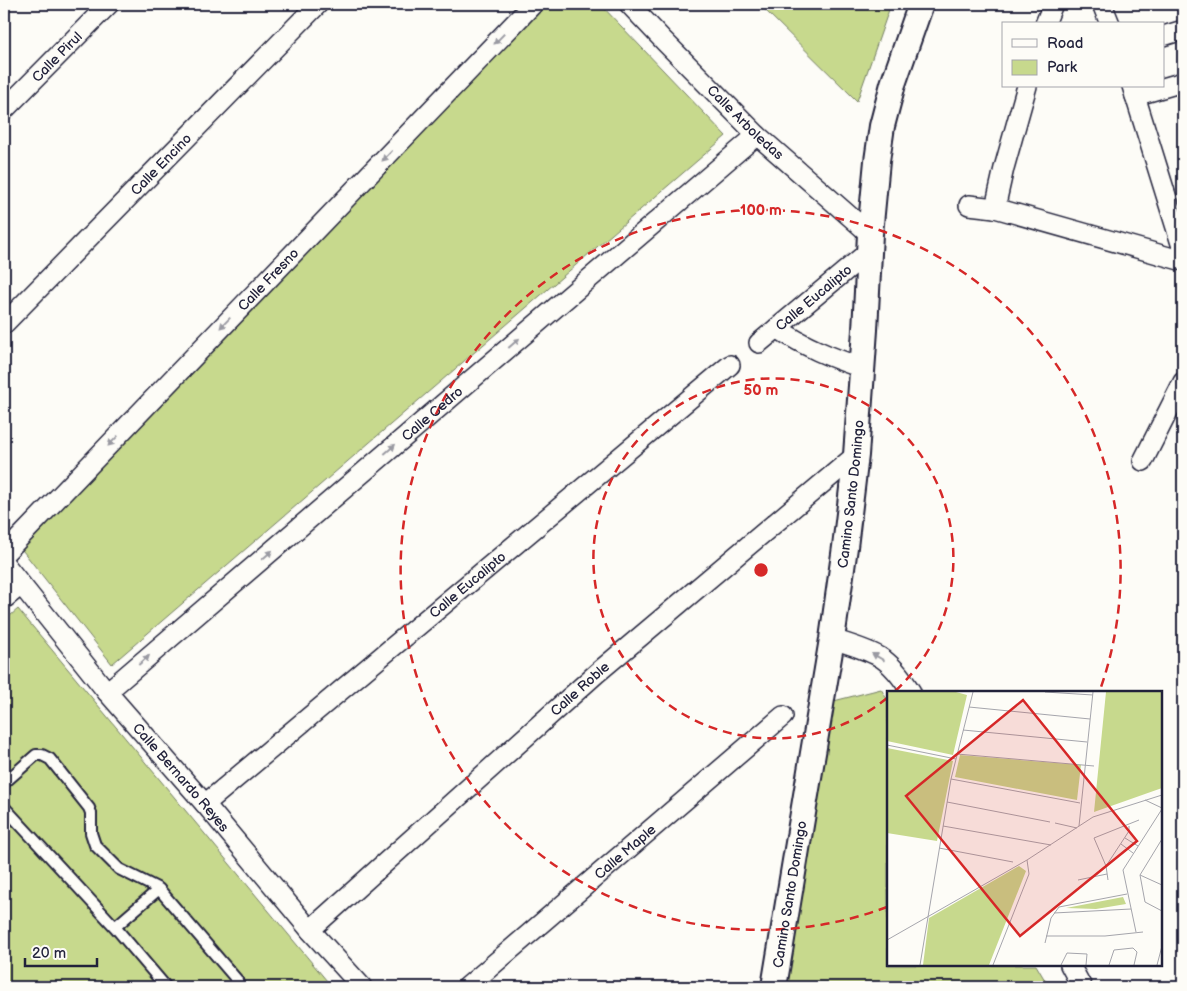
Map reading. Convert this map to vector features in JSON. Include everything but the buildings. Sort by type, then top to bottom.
[{"type":"street","name":"Calle Pirul","points":[[4,110],[109,4]]},
{"type":"street","name":"Calle Encino","points":[[4,324],[318,4]]},
{"type":"street","name":"Calle Fresno","points":[[4,554],[533,4]]},
{"type":"street","name":"Calle Arboledas","points":[[629,4],[757,135],[869,243]]},
{"type":"street","name":"Camino Santo Domingo","points":[[774,987],[832,639],[845,547],[856,455],[869,243],[882,126],[921,4]]},
{"type":"street","points":[[1046,22],[1053,4]]},
{"type":"street","points":[[1102,4],[1109,22]]},
{"type":"street","points":[[1164,36],[1183,30]]},
{"type":"street","points":[[1164,85],[1183,82]]},
{"type":"street","points":[[995,208],[1026,88]]},
{"type":"street","points":[[1150,88],[1133,91],[1183,250]]},
{"type":"street","name":"Calle Cedro","points":[[107,692],[757,135]]},
{"type":"street","points":[[969,205],[995,208],[1183,261]]},
{"type":"street","name":"Calle Eucalipto","points":[[759,343],[869,243]]},
{"type":"street","points":[[777,328],[795,341],[822,354],[862,368]]},
{"type":"street","name":"Calle Eucalipto","points":[[204,804],[730,365]]},
{"type":"street","points":[[1143,461],[1183,382]]},
{"type":"street","name":"Calle Roble","points":[[310,930],[597,673],[856,455]]},
{"type":"street","name":"Calle Bernardo Reyes","points":[[4,563],[107,692],[204,804],[354,985]]},
{"type":"street","points":[[4,599],[21,585]]},
{"type":"street","points":[[832,639],[881,657],[895,669],[910,691]]},
{"type":"street","name":"Calle Maple","points":[[467,987],[783,716]]},
{"type":"street","points":[[1071,966],[1082,987]]},
{"type":"lane","points":[[4,783],[36,755],[42,755],[50,759],[89,808],[91,813],[91,833],[95,845],[119,868],[159,889],[237,980],[239,987]]},
{"type":"lane","points":[[4,807],[115,928],[166,987]]},
{"type":"lane","points":[[115,928],[159,889]]},
{"type":"green space","points":[[536,4],[600,4],[726,136],[112,664],[19,546]]},
{"type":"green space","points":[[759,4],[891,4],[857,101]]},
{"type":"green space","points":[[18,609],[332,987],[4,987],[4,621]]},
{"type":"green space","points":[[881,689],[887,699],[887,966],[1037,966],[1049,987],[780,987],[822,704]]}]
